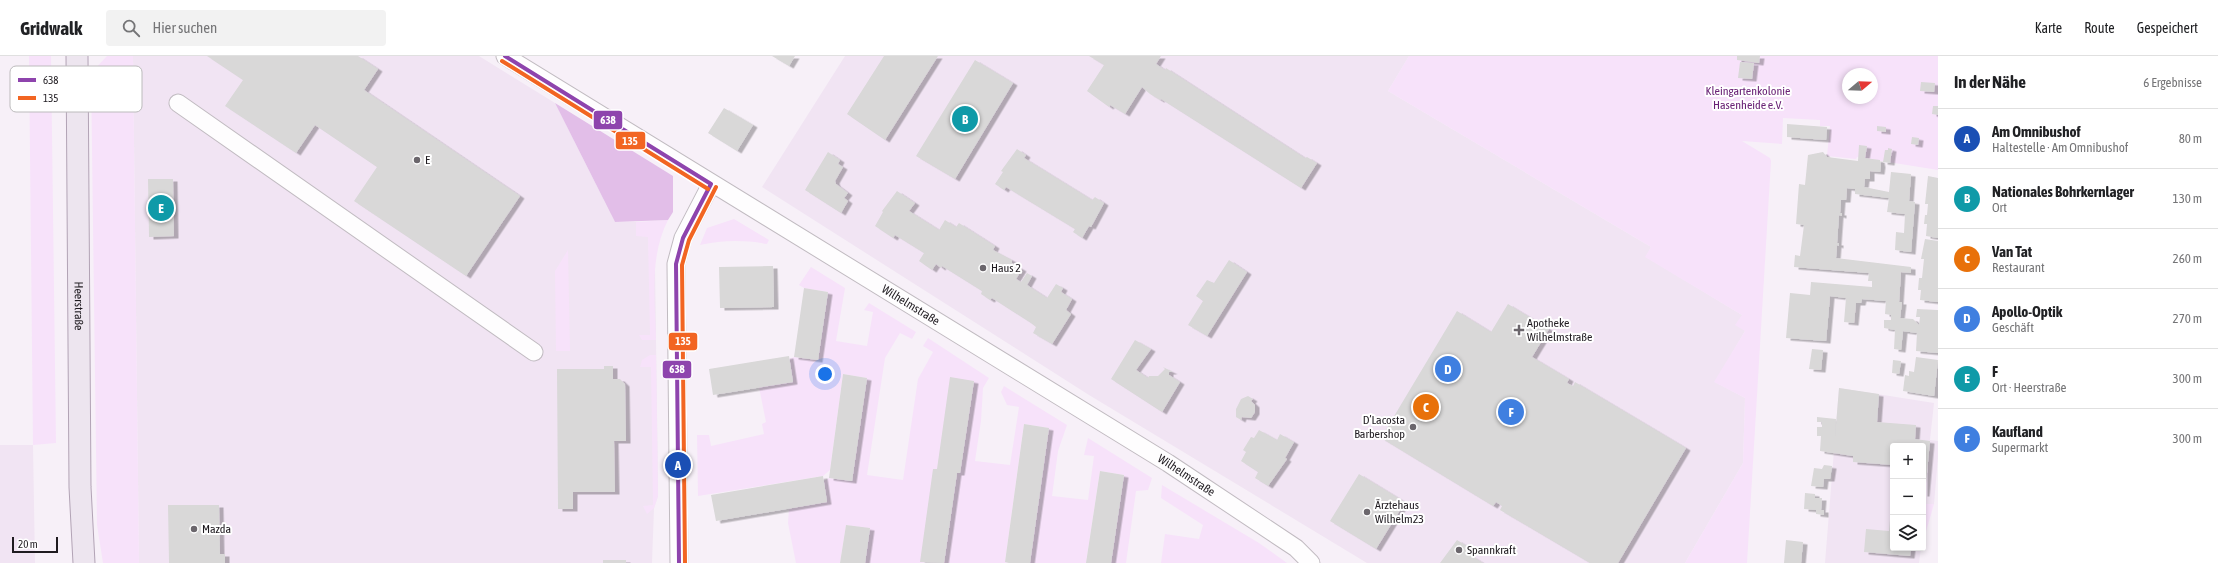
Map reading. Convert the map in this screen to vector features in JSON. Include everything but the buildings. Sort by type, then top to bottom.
[{"type":"main road","name":"Heerstraße","points":[[77,56],[77,66]]},
{"type":"main road","name":"Heerstraße","points":[[78,112],[82,561]]},
{"type":"street","name":"Wilhelmstraße","points":[[505,56],[1168,464],[1296,548],[1311,563]]},
{"type":"street","points":[[178,103],[534,352]]},
{"type":"street","points":[[679,563],[676,264],[683,238],[711,184]]},
{"type":"shaded area","points":[[133,56],[479,56],[555,103],[615,222],[636,222],[637,236],[648,236],[649,256],[655,268],[658,496],[654,508],[652,563],[139,563],[134,112],[142,112],[142,66],[133,66]]},
{"type":"shaded area","points":[[845,56],[1409,56],[1388,91],[1651,247],[1646,257],[1742,315],[1745,331],[1715,382],[1745,398],[1743,463],[1685,563],[1367,563],[1089,395],[762,187]]},
{"type":"shaded area","points":[[555,103],[673,176],[673,212],[668,220],[615,222]]},
{"type":"shaded area","points":[[1839,388],[1934,403],[1930,440],[1938,441],[1938,457],[1934,504],[1926,504],[1926,443],[1890,443],[1890,551],[1921,551],[1919,563],[1825,563]]},
{"type":"shaded area","points":[[0,445],[33,445],[35,563],[0,563]]},
{"type":"green space","points":[[29,56],[51,56],[51,66],[29,66]]},
{"type":"green space","points":[[107,56],[133,56],[133,66],[98,66]]},
{"type":"green space","name":"Kleingartenkolonie Hasenheide e.V.","points":[[1409,56],[1938,56],[1938,170],[1857,157],[1856,159],[1827,156],[1830,126],[1820,126],[1820,120],[1783,118],[1782,144],[1742,141],[1770,158],[1771,161],[1747,563],[1685,563],[1743,463],[1745,398],[1714,382],[1745,331],[1735,325],[1742,315],[1645,257],[1651,247],[1388,91]]},
{"type":"green space","points":[[30,112],[52,112],[56,443],[33,445]]},
{"type":"green space","points":[[92,112],[134,112],[139,563],[103,563],[97,525]]},
{"type":"green space","points":[[734,219],[769,240],[767,244],[734,241],[700,245],[707,228]]},
{"type":"green space","points":[[668,220],[658,249],[654,279],[656,340],[642,340],[639,335],[650,335],[648,237],[636,236],[636,222]]},
{"type":"green space","points":[[568,250],[570,351],[556,351],[555,271]]},
{"type":"green space","points":[[811,267],[845,288],[836,341],[867,346],[873,312],[864,310],[869,303],[916,332],[912,339],[900,333],[885,358],[867,475],[903,480],[918,379],[933,352],[923,346],[928,338],[989,378],[983,388],[981,421],[975,461],[1010,465],[1019,407],[1007,405],[1001,392],[1004,386],[1067,425],[1058,451],[1052,496],[1088,500],[1094,456],[1084,455],[1088,438],[1152,478],[1148,490],[1136,491],[1126,563],[1111,563],[1124,475],[1100,471],[1086,563],[1030,563],[1048,428],[1024,424],[1005,562],[1009,563],[944,563],[957,473],[960,473],[974,381],[937,469],[921,562],[927,563],[865,563],[870,529],[846,525],[840,563],[796,563],[788,523],[789,509],[827,502],[824,481],[829,478],[852,481],[867,378],[843,374],[830,470],[823,476],[698,496],[697,435],[709,435],[711,446],[764,434],[762,424],[766,422],[759,387],[793,382],[789,359],[794,357],[818,360],[828,292],[804,288],[799,285]]},
{"type":"green space","points":[[650,355],[656,355],[658,496],[654,508],[647,514],[643,506],[653,505],[651,367],[640,367],[642,360]]},
{"type":"green space","points":[[1162,485],[1259,543],[1287,563],[1161,563],[1165,534],[1199,539],[1203,525],[1161,498]]},
{"type":"green space","points":[[1926,504],[1934,504],[1926,532]]},
{"type":"transit line","name":"638","points":[[505,56],[711,184]]},
{"type":"transit line","name":"135","points":[[502,61],[708,189]]},
{"type":"transit line","name":"638","points":[[679,563],[676,264],[683,238],[711,184]]},
{"type":"transit line","name":"135","points":[[685,563],[682,265],[689,240],[716,187]]},
{"type":"place","name":"Nationales Bohrkernlager","points":[[965,119]]},
{"type":"place","name":"E","points":[[417,160]]},
{"type":"place","name":"F","points":[[161,208]]},
{"type":"place","name":"Haus 2","points":[[983,268]]},
{"type":"place","name":"Apotheke Wilhelmstraße","points":[[1519,330]]},
{"type":"place","name":"Apollo-Optik","points":[[1448,369]]},
{"type":"place","name":"Van Tat","points":[[1426,407]]},
{"type":"place","name":"Kaufland","points":[[1511,412]]},
{"type":"place","name":"D’Lacosta Barbershop","points":[[1413,427]]},
{"type":"place","name":"Am Omnibushof","points":[[678,465]]},
{"type":"place","name":"Ärztehaus Wilhelm23","points":[[1367,512]]},
{"type":"place","name":"Mazda","points":[[194,529]]},
{"type":"place","name":"Spannkraft","points":[[1459,550]]}]
